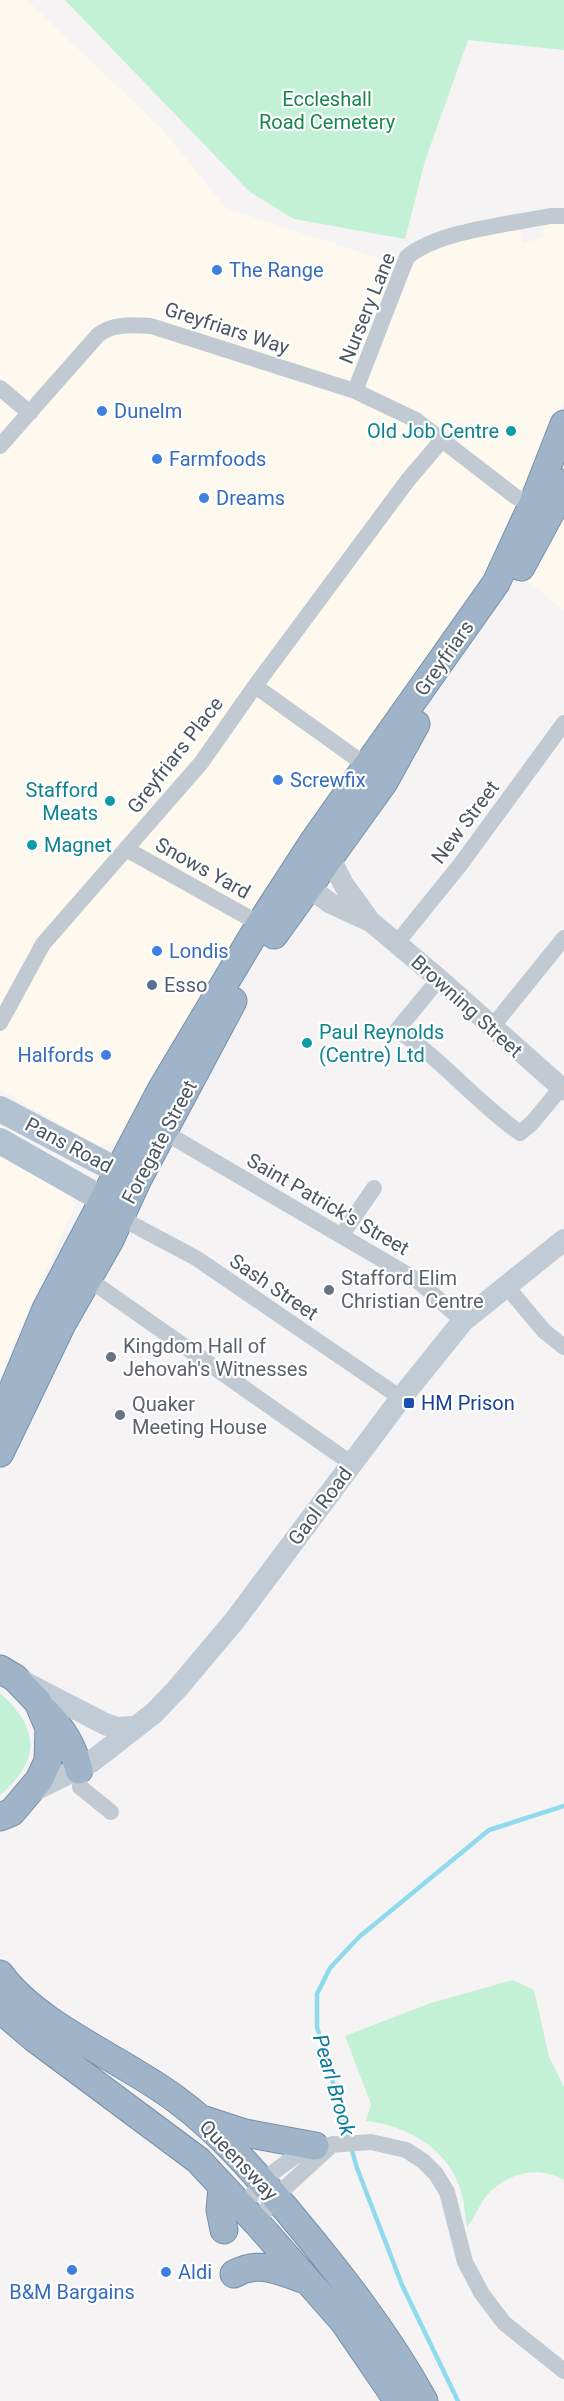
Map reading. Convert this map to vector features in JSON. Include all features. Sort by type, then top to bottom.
[{"type":"highway","name":"Greyfriars","points":[[300,881],[367,766],[496,583],[564,424]]},
{"type":"highway","points":[[532,503],[547,498],[564,467]]},
{"type":"highway","name":"Greyfriars","points":[[335,851],[384,782],[411,731],[516,575],[552,510],[564,483]]},
{"type":"highway","name":"Foregate Street","points":[[0,1419],[46,1309],[112,1207],[127,1176],[161,1090],[260,924],[300,881],[335,851]]},
{"type":"highway","name":"Foregate Street","points":[[127,1176],[164,1132],[236,996],[274,935],[300,881]]},
{"type":"highway","name":"Foregate Street","points":[[0,1453],[62,1324],[110,1240],[112,1207]]},
{"type":"highway","points":[[8,1673],[62,1730],[74,1753],[79,1770]]},
{"type":"highway","points":[[2,1818],[12,1812],[30,1793],[48,1761],[49,1728],[42,1707]]},
{"type":"highway","name":"Queensway","points":[[0,1974],[40,2012],[176,2099],[201,2119],[269,2190],[321,2250],[399,2360],[415,2400]]},
{"type":"highway","name":"Queensway","points":[[0,2009],[34,2038],[198,2160],[415,2400]]},
{"type":"highway","points":[[201,2119],[246,2133],[324,2145]]},
{"type":"highway","points":[[222,2188],[220,2210],[224,2230]]},
{"type":"highway","points":[[234,2274],[246,2267],[264,2266],[309,2281]]},
{"type":"main road","name":"Pans Road","points":[[0,1109],[127,1176]]},
{"type":"main road","name":"Pans Road","points":[[0,1141],[112,1207]]},
{"type":"main road","name":"Gaol Road","points":[[30,1793],[79,1770],[154,1713],[234,1620],[401,1398],[463,1321],[564,1240]]},
{"type":"main road","points":[[8,1673],[105,1724],[117,1728],[133,1727]]},
{"type":"street","name":"Nursery Lane","points":[[356,391],[407,256],[420,246],[450,237],[550,216],[564,216]]},
{"type":"street","name":"Greyfriars Way","points":[[0,446],[93,340],[104,330],[118,326],[151,326],[356,391],[416,420],[442,440]]},
{"type":"street","points":[[0,388],[30,413]]},
{"type":"street","points":[[442,440],[516,497],[532,503]]},
{"type":"street","name":"Greyfriars Place","points":[[0,1023],[43,944],[201,763],[255,686],[408,480],[442,440]]},
{"type":"street","points":[[255,686],[367,766]]},
{"type":"street","name":"New Street","points":[[396,944],[460,865],[564,723]]},
{"type":"street","name":"Snows Yard","points":[[126,849],[260,924]]},
{"type":"street","name":"Browning Street","points":[[335,851],[344,885],[370,921],[562,1089]]},
{"type":"street","name":"Browning Street","points":[[300,881],[330,903],[370,921]]},
{"type":"street","points":[[492,1028],[564,938]]},
{"type":"street","points":[[439,979],[397,1030],[417,1043],[501,1119],[520,1133],[562,1089]]},
{"type":"street","name":"Saint Patrick's Street","points":[[164,1132],[417,1280],[463,1321]]},
{"type":"street","points":[[341,1236],[374,1188]]},
{"type":"street","name":"Sash Street","points":[[112,1207],[132,1224],[195,1258],[401,1398]]},
{"type":"street","points":[[87,1278],[352,1464]]},
{"type":"street","points":[[507,1287],[544,1331],[564,1347]]},
{"type":"street","points":[[79,1770],[80,1787],[111,1812]]},
{"type":"street","points":[[250,2215],[294,2157],[324,2145],[371,2142],[406,2150],[423,2161],[447,2192],[465,2262],[482,2294],[504,2323],[564,2371]]},
{"type":"shaded area","points":[[0,0],[27,0],[163,130],[226,208],[411,269],[419,255],[469,236],[519,227],[523,243],[544,237],[543,226],[564,221],[564,402],[492,582],[251,914],[115,1143],[96,1145],[0,1089]]},
{"type":"shaded area","points":[[564,486],[564,610],[521,576]]},
{"type":"shaded area","points":[[0,1142],[70,1185],[75,1205],[0,1375]]},
{"type":"green space","name":"Eccleshall Road Cemetery","points":[[65,0],[564,0],[564,50],[468,40],[425,161],[405,239],[294,219],[250,192]]},
{"type":"green space","points":[[0,1693],[23,1719],[30,1744],[29,1757],[23,1769],[0,1795]]},
{"type":"green space","points":[[513,1980],[534,1990],[549,2057],[564,2087],[564,2180],[554,2175],[533,2172],[504,2181],[487,2195],[467,2227],[463,2199],[456,2179],[438,2153],[426,2143],[398,2128],[366,2121],[371,2104],[345,2036],[431,2003]]},
{"type":"waterway","name":"Pearl Brook","points":[[349,2139],[317,2027],[317,1994],[330,1968],[359,1937],[489,1830],[564,1806]]},
{"type":"waterway","name":"Pearl Brook","points":[[351,2147],[402,2285],[458,2401]]},
{"type":"place","name":"The Range","points":[[217,270]]},
{"type":"place","name":"Dunelm","points":[[102,411]]},
{"type":"place","name":"Old Job Centre","points":[[511,431]]},
{"type":"place","name":"Farmfoods","points":[[157,459]]},
{"type":"place","name":"Dreams","points":[[204,498]]},
{"type":"place","name":"Screwfix","points":[[278,780]]},
{"type":"place","name":"Stafford Meats","points":[[110,801]]},
{"type":"place","name":"Magnet","points":[[32,845]]},
{"type":"place","name":"Londis","points":[[157,951]]},
{"type":"place","name":"Esso","points":[[152,985]]},
{"type":"place","name":"Paul Reynolds (Centre) Ltd","points":[[307,1043]]},
{"type":"place","name":"Halfords","points":[[106,1055]]},
{"type":"place","name":"Stafford Elim Christian Centre","points":[[329,1290]]},
{"type":"place","name":"Kingdom Hall of Jehovah's Witnesses","points":[[111,1357]]},
{"type":"place","name":"HM Prison","points":[[409,1403]]},
{"type":"place","name":"Quaker Meeting House","points":[[120,1415]]},
{"type":"place","name":"B&M Bargains","points":[[72,2270]]},
{"type":"place","name":"Aldi","points":[[166,2272]]}]
